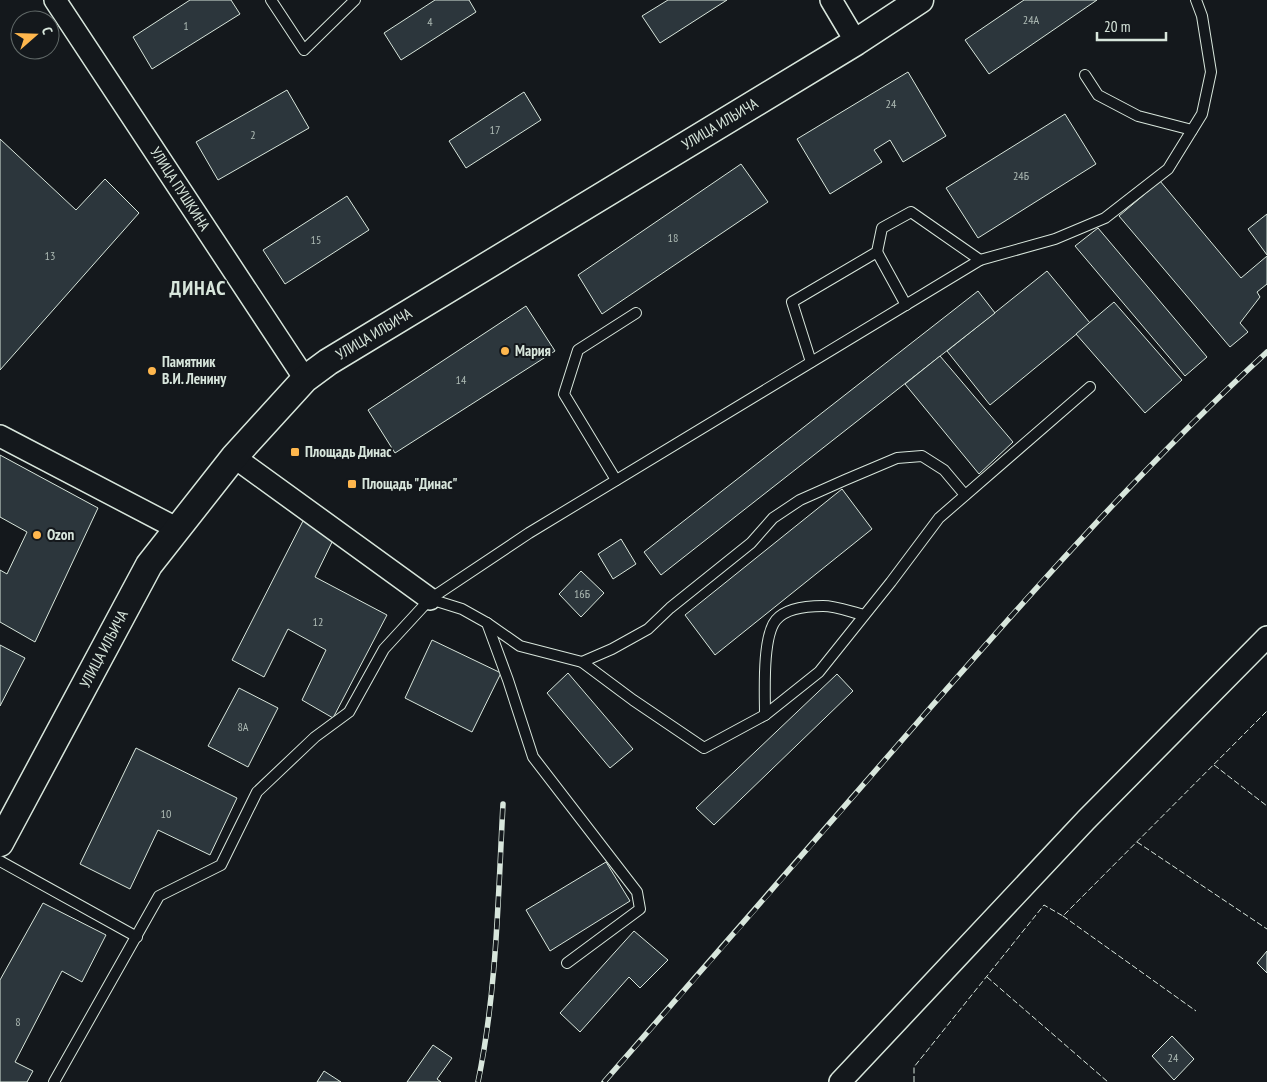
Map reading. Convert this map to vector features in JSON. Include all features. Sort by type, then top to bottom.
[{"type":"street","name":"УЛИЦА ПУШКИНА","points":[[54,0],[305,379]]},
{"type":"street","points":[[831,0],[856,42]]},
{"type":"street","name":"УЛИЦА ИЛЬИЧА","points":[[0,843],[143,575],[234,457],[305,379],[328,362],[856,42],[920,0]]},
{"type":"street","points":[[0,436],[178,528]]},
{"type":"street","points":[[234,457],[430,599]]},
{"type":"street","points":[[840,1082],[1086,820],[1267,637]]},
{"type":"lane","points":[[271,0],[304,50],[354,0]]},
{"type":"lane","points":[[54,1082],[137,937],[158,896],[222,865],[257,792],[315,737],[349,712],[384,649],[430,599],[529,533],[980,260],[1055,239],[1105,218],[1168,169],[1202,114],[1211,72],[1202,16],[1196,0]]},
{"type":"lane","points":[[1085,75],[1098,95],[1138,116],[1192,130]]},
{"type":"lane","points":[[906,305],[876,252],[882,228],[911,212],[980,260]]},
{"type":"lane","points":[[811,362],[792,302],[876,252]]},
{"type":"lane","points":[[616,480],[564,394],[578,350],[636,313]]},
{"type":"lane","points":[[430,599],[462,609],[520,646],[582,662],[633,700],[704,748],[765,715],[818,672],[939,518],[1090,387]]},
{"type":"lane","points":[[582,662],[612,649],[648,629],[670,608],[751,543],[773,518],[800,500],[854,476],[897,458],[922,456],[944,470],[965,496]]},
{"type":"lane","points":[[765,715],[765,672],[769,637],[776,620],[794,608],[824,606],[864,615]]},
{"type":"lane","points":[[486,623],[508,680],[533,757],[637,892],[640,908],[566,963]]},
{"type":"lane","points":[[0,861],[137,937]]},
{"type":"building","points":[[190,0],[231,0],[240,14],[152,69],[133,37]]},
{"type":"building","points":[[435,0],[469,0],[476,12],[401,60],[384,33]]},
{"type":"building","points":[[668,0],[727,0],[660,43],[642,16]]},
{"type":"building","points":[[1024,0],[1097,0],[989,74],[965,40]]},
{"type":"building","points":[[908,72],[946,136],[903,162],[890,140],[874,150],[882,162],[830,194],[797,139]]},
{"type":"building","points":[[287,90],[309,128],[218,180],[196,142]]},
{"type":"building","points":[[524,92],[541,120],[466,168],[449,141]]},
{"type":"building","points":[[1065,114],[1096,164],[978,238],[946,188]]},
{"type":"building","points":[[0,139],[76,210],[105,179],[139,213],[0,370]]},
{"type":"building","points":[[741,164],[768,202],[602,314],[578,275]]},
{"type":"building","points":[[1160,181],[1241,278],[1267,256],[1267,284],[1257,292],[1260,297],[1240,323],[1248,332],[1230,347],[1119,216]]},
{"type":"building","points":[[347,196],[369,230],[285,284],[263,250]]},
{"type":"building","points":[[1267,214],[1267,255],[1248,229]]},
{"type":"building","points":[[1098,228],[1207,357],[1185,376],[1075,246]]},
{"type":"building","points":[[1047,271],[1090,323],[990,405],[947,351]]},
{"type":"building","points":[[978,291],[995,313],[661,575],[644,552]]},
{"type":"building","points":[[1114,302],[1182,380],[1145,413],[1076,334]]},
{"type":"building","points":[[526,306],[555,351],[395,453],[368,410]]},
{"type":"building","points":[[940,356],[1013,442],[979,474],[905,384]]},
{"type":"building","points":[[0,455],[98,508],[35,642],[0,622],[0,570],[7,574],[27,532],[0,517]]},
{"type":"building","points":[[842,489],[872,529],[715,655],[685,615]]},
{"type":"building","points":[[304,519],[334,538],[315,577],[387,615],[333,718],[302,700],[326,650],[288,629],[264,677],[232,660]]},
{"type":"building","points":[[621,539],[636,564],[613,579],[598,554]]},
{"type":"building","points":[[581,571],[604,593],[581,617],[559,594]]},
{"type":"building","points":[[432,640],[501,673],[472,732],[405,698]]},
{"type":"building","points":[[0,645],[25,658],[0,706]]},
{"type":"building","points":[[568,673],[633,749],[610,768],[547,693]]},
{"type":"building","points":[[837,674],[853,691],[714,825],[696,808]]},
{"type":"building","points":[[239,688],[278,708],[248,767],[208,746]]},
{"type":"building","points":[[136,748],[237,798],[210,855],[158,830],[130,889],[80,864]]},
{"type":"building","points":[[606,862],[630,901],[550,951],[526,910]]},
{"type":"building","points":[[43,903],[106,935],[82,982],[62,971],[15,1062],[33,1071],[27,1082],[0,1082],[0,980]]},
{"type":"building","points":[[634,931],[668,960],[640,988],[629,977],[580,1032],[560,1013]]},
{"type":"building","points":[[1267,951],[1267,973],[1257,963]]},
{"type":"building","points":[[1172,1036],[1194,1059],[1174,1080],[1152,1056]]},
{"type":"building","points":[[433,1045],[452,1058],[437,1079],[441,1082],[407,1082]]},
{"type":"building","points":[[324,1071],[341,1082],[317,1082]]},
{"type":"railway","points":[[604,1082],[1001,627],[1175,440],[1267,352]]},
{"type":"railway","points":[[478,1082],[493,978],[503,804]]},
{"type":"fence","points":[[914,1082],[914,1067],[1044,905],[1063,916],[1267,711]]},
{"type":"fence","points":[[1214,765],[1267,806]]},
{"type":"fence","points":[[1137,842],[1267,929]]},
{"type":"fence","points":[[1063,916],[1196,1011]]},
{"type":"fence","points":[[987,977],[1108,1082]]},
{"type":"place","name":"Мария","points":[[505,351]]},
{"type":"place","name":"Памятник В.И. Ленину","points":[[152,371]]},
{"type":"place","name":"Площадь Динас","points":[[295,452]]},
{"type":"place","name":"Площадь \"Динас\"","points":[[352,484]]},
{"type":"place","name":"Ozon","points":[[37,535]]},
{"type":"district","name":"ДИНАС","points":[[198,288]]}]
